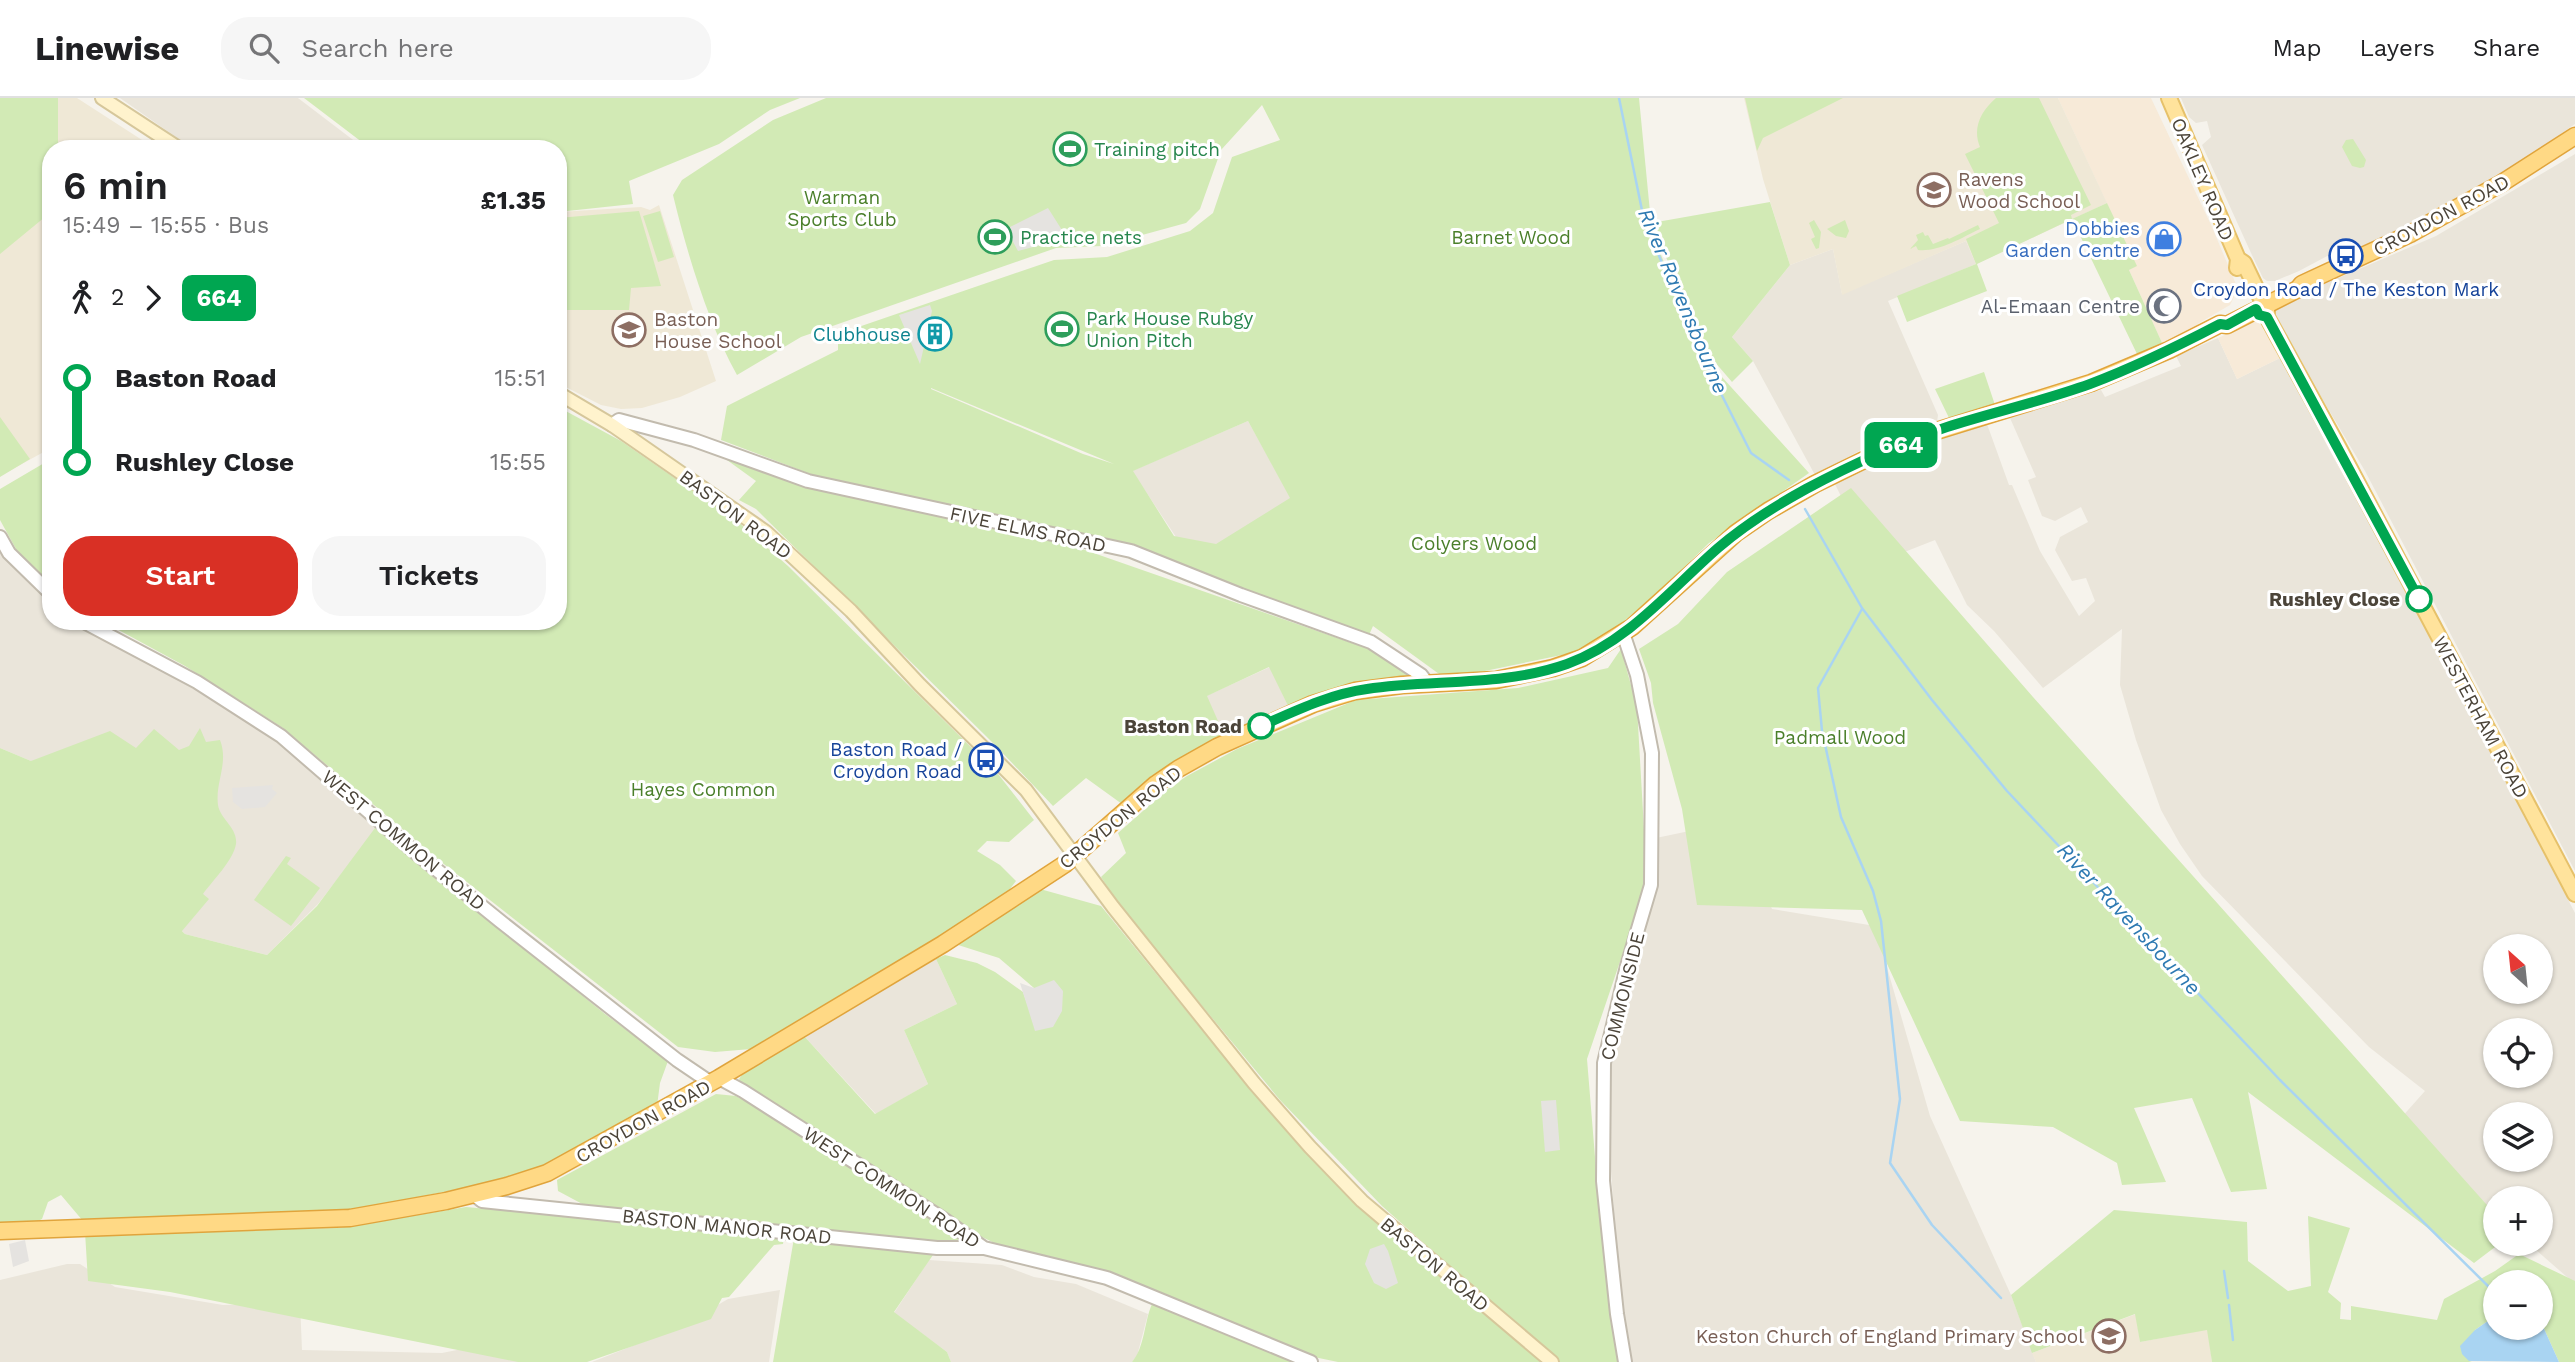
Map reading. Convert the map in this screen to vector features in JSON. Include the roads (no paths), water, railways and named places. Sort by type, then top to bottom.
[{"type":"highway","name":"CROYDON ROAD","points":[[0,1231],[336,1219],[418,1206],[547,1173],[715,1080],[943,944],[1075,855],[1167,776],[1228,741],[1340,694],[1366,689],[1496,680],[1553,668],[1582,658],[1623,633],[1725,542],[1768,511],[1815,484],[1930,433],[2091,383],[2169,350],[2220,324],[2223,317],[2260,306],[2298,289],[2302,284],[2427,225],[2515,175],[2575,136]]},
{"type":"main road","points":[[102,98],[166,140]]},
{"type":"main road","name":"OAKLEY ROAD","points":[[2169,98],[2238,259],[2237,267],[2260,306]]},
{"type":"main road","name":"WESTERHAM ROAD","points":[[2260,306],[2338,446],[2575,894]]},
{"type":"main road","name":"BASTON ROAD","points":[[567,398],[612,425],[766,532],[851,611],[920,685],[1026,790],[1113,908],[1310,1147],[1362,1201],[1552,1362]]},
{"type":"street","name":"FIVE ELMS ROAD","points":[[612,425],[619,420],[672,434],[808,481],[1131,551],[1241,595],[1371,642],[1421,676],[1428,684]]},
{"type":"street","points":[[0,537],[9,552],[42,585]]},
{"type":"street","name":"WEST COMMON ROAD","points":[[99,630],[197,682],[281,736],[458,887],[677,1060],[743,1091],[984,1248],[1107,1278],[1311,1362]]},
{"type":"street","name":"COMMONSIDE","points":[[1623,633],[1637,675],[1652,753],[1651,885],[1627,967],[1604,1063],[1603,1181],[1617,1314],[1625,1362]]},
{"type":"street","name":"BASTON MANOR ROAD","points":[[473,1194],[478,1200],[495,1202],[924,1246],[984,1248]]},
{"type":"water","points":[[2483,1324],[2483,1340],[2549,1340],[2559,1362],[2469,1361],[2462,1354],[2460,1346]]},
{"type":"waterway","name":"River Ravensbourne","points":[[1619,98],[1644,220],[1696,344],[1751,453],[1789,480]]},
{"type":"waterway","name":"River Ravensbourne","points":[[1805,509],[1862,608],[1932,700],[2007,791],[2280,1080],[2483,1281]]},
{"type":"waterway","points":[[1862,609],[1818,688],[1822,731],[1841,817],[1873,891],[1881,921],[1900,1099],[1890,1163],[1932,1225],[2001,1298]]},
{"type":"waterway","points":[[2224,1271],[2228,1298]]},
{"type":"waterway","points":[[2229,1305],[2233,1340]]},
{"type":"place","name":"Training pitch","points":[[1070,149]]},
{"type":"place","name":"Ravens Wood School","points":[[1934,190]]},
{"type":"place","name":"Practice nets","points":[[995,237]]},
{"type":"place","name":"Dobbies Garden Centre","points":[[2164,239]]},
{"type":"place","name":"Croydon Road / The Keston Mark","points":[[2346,256]]},
{"type":"place","name":"Al-Emaan Centre","points":[[2164,306]]},
{"type":"place","name":"Park House Rubgy Union Pitch","points":[[1062,329]]},
{"type":"place","name":"Baston House School","points":[[629,330]]},
{"type":"place","name":"Clubhouse","points":[[935,334]]},
{"type":"place","name":"Rushley Close","points":[[2419,599]]},
{"type":"place","name":"Baston Road","points":[[1261,726]]},
{"type":"place","name":"Baston Road / Croydon Road","points":[[986,760]]},
{"type":"place","name":"Keston Church of England Primary School","points":[[2109,1336]]},
{"type":"park label","name":"Warman Sports Club","points":[[842,208]]},
{"type":"park label","name":"Barnet Wood","points":[[1511,237]]},
{"type":"park label","name":"Colyers Wood","points":[[1474,543]]},
{"type":"park label","name":"Padmall Wood","points":[[1840,737]]},
{"type":"park label","name":"Hayes Common","points":[[703,789]]}]
